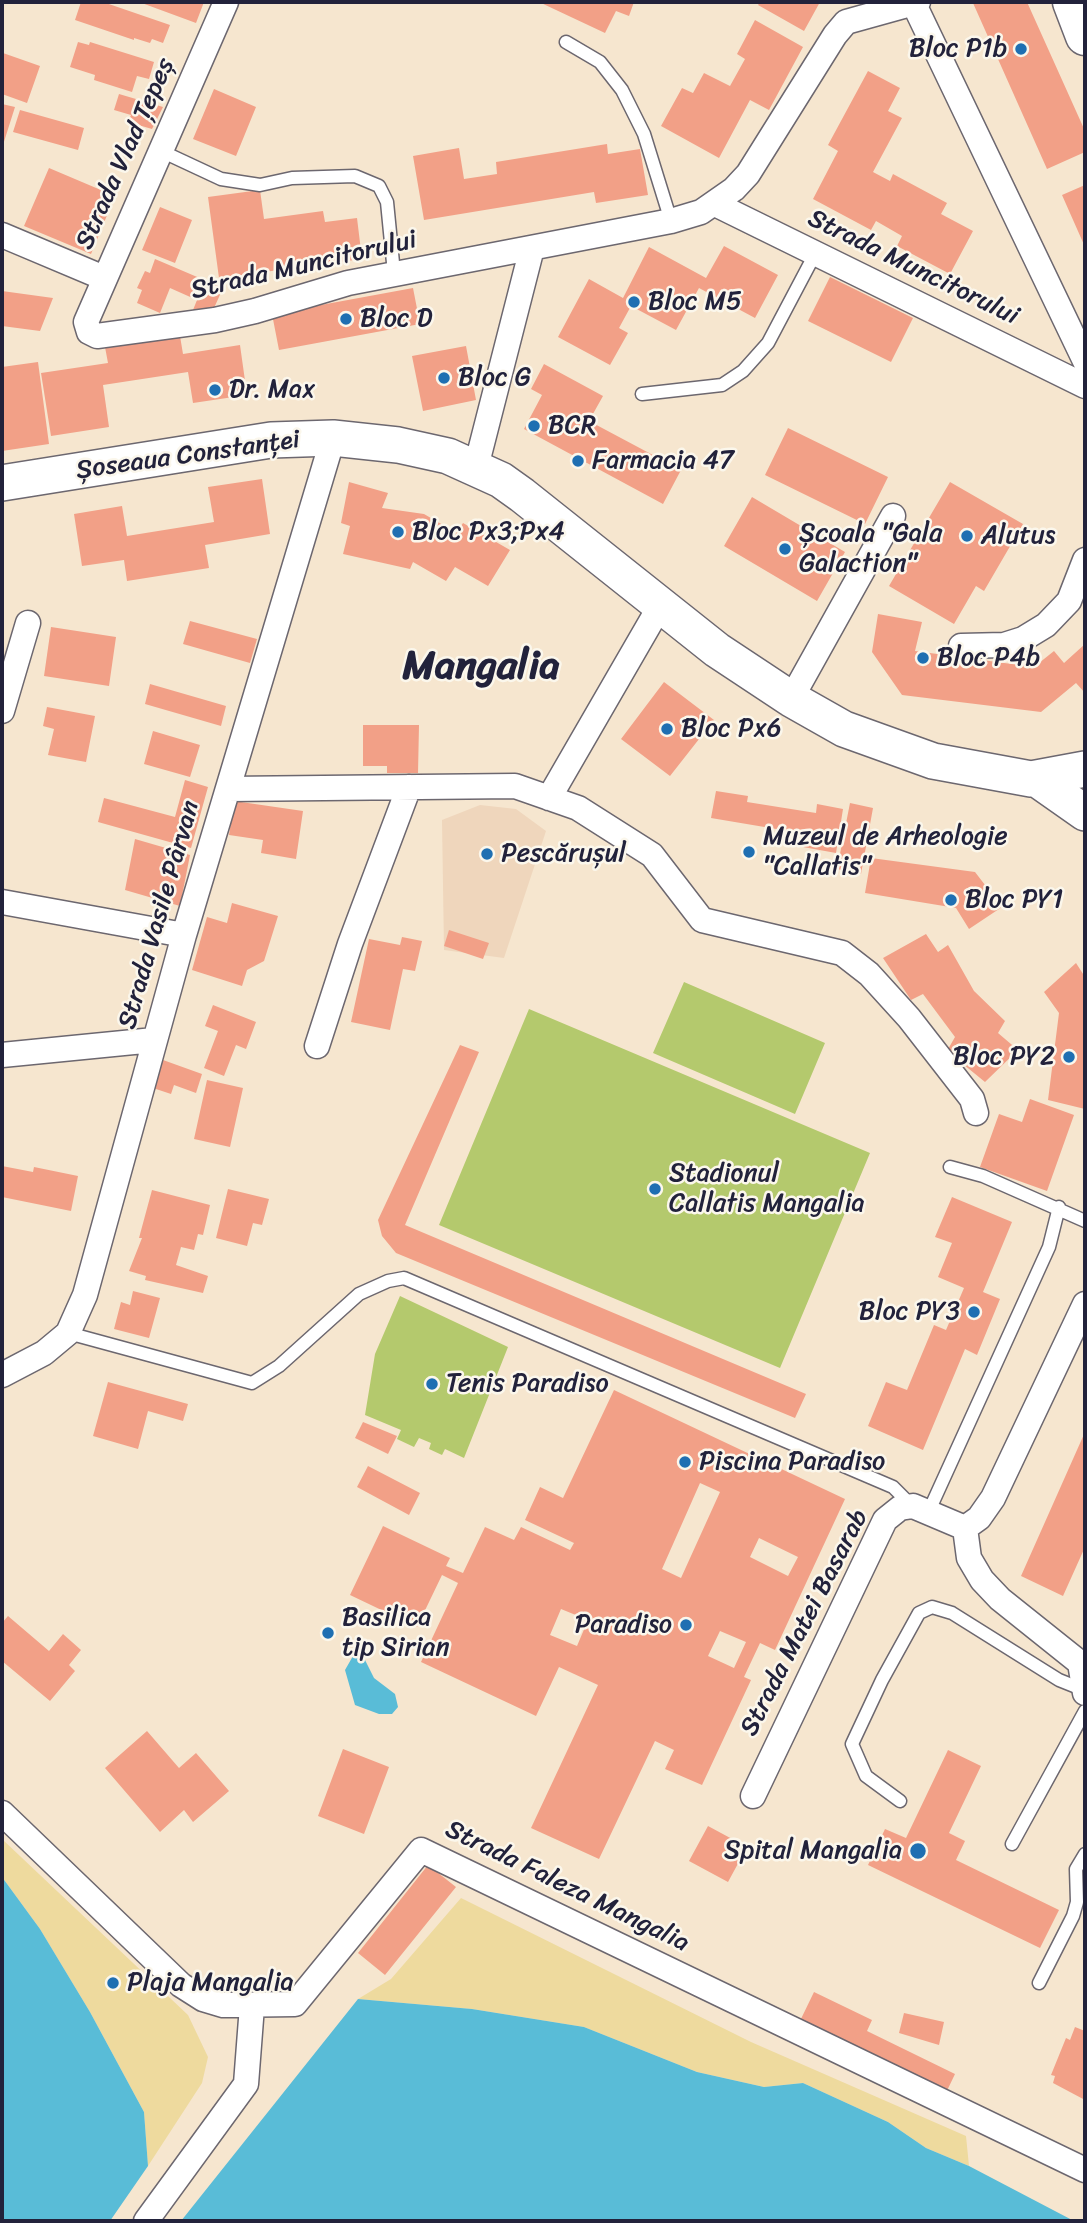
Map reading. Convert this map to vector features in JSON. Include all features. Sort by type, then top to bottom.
[{"type":"main road","points":[[1072,2],[1085,36]]},
{"type":"main road","name":"Șoseaua Constanței","points":[[2,483],[271,440],[333,438],[398,445],[448,456],[476,467],[522,495],[716,650],[791,699],[844,729],[933,761],[1038,780],[1085,769]]},
{"type":"main road","name":"Șoseaua Constanței","points":[[1038,780],[1085,813]]},
{"type":"street","name":"Strada Vlad Țepeș","points":[[89,332],[86,322],[104,278],[226,2]]},
{"type":"street","name":"Strada Muncitorului","points":[[89,332],[97,336],[113,335],[215,320],[394,273],[671,221],[715,204],[748,174],[835,35],[846,22],[915,2]]},
{"type":"street","points":[[915,2],[1085,361]]},
{"type":"street","name":"Strada Muncitorului","points":[[715,204],[1085,386]]},
{"type":"street","points":[[2,235],[104,278]]},
{"type":"street","points":[[476,467],[532,248]]},
{"type":"street","name":"Strada Vasile Pârvan","points":[[2,1376],[44,1353],[68,1334],[85,1295],[184,934],[333,438]]},
{"type":"street","points":[[791,699],[893,516]]},
{"type":"street","points":[[961,646],[1004,645],[1023,639],[1046,625],[1069,601],[1085,560]]},
{"type":"street","points":[[549,798],[660,606]]},
{"type":"street","points":[[2,711],[5,686],[28,624]]},
{"type":"street","points":[[228,789],[515,786],[578,808],[652,855],[702,920],[730,929],[842,953],[869,974],[909,1018],[972,1099],[976,1113]]},
{"type":"street","points":[[317,1046],[350,944],[409,787]]},
{"type":"street","points":[[2,902],[184,934]]},
{"type":"street","points":[[2,1055],[154,1040]]},
{"type":"street","points":[[965,1528],[979,1518],[993,1498],[1085,1304]]},
{"type":"street","name":"Strada Matei Basarab","points":[[753,1796],[885,1520],[900,1508],[921,1509]]},
{"type":"street","points":[[921,1509],[965,1528]]},
{"type":"street","points":[[965,1528],[969,1558],[982,1580],[1000,1599],[1080,1663],[1084,1675],[1085,1698]]},
{"type":"street","name":"Strada Faleza Mangalia","points":[[2,1813],[181,1985],[204,1999],[223,2005],[295,2004],[421,1850],[1085,2170]]},
{"type":"street","points":[[146,2221],[246,2084],[252,2006]]},
{"type":"lane","points":[[566,42],[600,62],[622,90],[644,134],[671,221]]},
{"type":"lane","points":[[161,151],[221,179],[260,185],[292,178],[355,176],[379,186],[387,202],[394,273]]},
{"type":"lane","points":[[642,394],[722,385],[743,371],[768,343],[815,254]]},
{"type":"lane","points":[[950,1167],[982,1176],[1059,1207],[1085,1221]]},
{"type":"lane","points":[[68,1334],[252,1383],[279,1366],[359,1294],[404,1278],[893,1487],[921,1509],[1049,1247],[1059,1207]]},
{"type":"lane","points":[[900,1801],[866,1776],[852,1744],[881,1680],[919,1613],[932,1607],[952,1613],[1085,1698],[1012,1844]]},
{"type":"lane","points":[[1039,1983],[1073,1916],[1077,1902],[1076,1869],[1085,1854]]},
{"type":"shaded area","points":[[480,805],[516,809],[546,831],[504,958],[444,950],[442,820]]},
{"type":"green space","points":[[684,982],[825,1043],[795,1114],[653,1053]]},
{"type":"green space","name":"Stadionul Callatis Mangalia","points":[[529,1009],[870,1153],[780,1368],[439,1225]]},
{"type":"green space","name":"Tenis Paradiso","points":[[400,1296],[508,1347],[464,1458],[445,1449],[442,1455],[429,1449],[431,1443],[419,1438],[414,1447],[397,1439],[401,1430],[365,1415],[375,1354]]},
{"type":"sand","name":"Plaja Mangalia","points":[[2,1839],[188,2015],[208,2057],[202,2083],[148,2166],[144,2112],[90,2012],[40,1929],[2,1877]]},
{"type":"sand","points":[[461,1898],[751,2042],[966,2136],[969,2166],[926,2148],[888,2122],[803,2083],[764,2087],[697,2072],[584,2027],[472,2009],[358,1999],[391,1979]]},
{"type":"water","points":[[362,1654],[374,1678],[395,1694],[398,1707],[392,1714],[379,1714],[355,1705],[345,1670],[353,1656]]},
{"type":"water","points":[[2,1877],[40,1929],[90,2012],[144,2112],[148,2166],[110,2221],[2,2221]]},
{"type":"water","points":[[358,1999],[472,2009],[584,2027],[697,2072],[764,2087],[803,2083],[888,2122],[926,2148],[969,2166],[1074,2221],[181,2221]]},
{"type":"building","points":[[81,2],[103,2],[170,25],[163,43],[152,39],[150,43],[134,40],[75,20]]},
{"type":"building","points":[[139,2],[204,2],[196,23]]},
{"type":"building","points":[[539,2],[634,2],[629,16],[616,11],[605,33]]},
{"type":"building","points":[[760,2],[820,2],[804,31],[758,5]]},
{"type":"building","name":"Bloc P1b","points":[[1027,2],[1085,131],[1085,152],[1047,169],[973,3]]},
{"type":"building","points":[[755,20],[803,47],[769,110],[750,100],[719,158],[661,126],[682,88],[693,93],[704,73],[730,86],[745,59],[737,54]]},
{"type":"building","points":[[78,42],[89,45],[90,42],[154,62],[149,79],[137,76],[132,92],[94,80],[95,75],[70,67]]},
{"type":"building","points":[[3,53],[40,66],[27,103],[2,94]]},
{"type":"building","points":[[868,71],[900,88],[888,111],[902,118],[873,172],[890,181],[893,174],[947,203],[941,214],[973,231],[950,274],[897,246],[902,236],[876,221],[871,230],[813,199],[838,151],[828,145]]},
{"type":"building","points":[[214,89],[256,107],[236,156],[193,139]]},
{"type":"building","points":[[119,94],[163,107],[152,129],[128,122],[131,115],[114,110]]},
{"type":"building","points":[[2,104],[15,107],[2,148]]},
{"type":"building","points":[[20,110],[84,128],[78,150],[13,132]]},
{"type":"building","points":[[607,144],[608,154],[640,149],[648,195],[596,203],[594,192],[424,220],[413,156],[459,148],[464,179],[497,174],[496,162]]},
{"type":"building","points":[[49,168],[115,196],[91,254],[24,226]]},
{"type":"building","points":[[1085,185],[1085,247],[1062,195]]},
{"type":"building","points":[[260,190],[264,219],[323,211],[325,222],[357,218],[362,259],[219,278],[208,197]]},
{"type":"building","points":[[160,207],[192,220],[175,263],[142,250]]},
{"type":"building","name":"Bloc M5","points":[[724,246],[778,275],[755,318],[699,288],[676,330],[631,306],[619,328],[628,333],[610,365],[558,337],[589,279],[623,298],[649,247],[706,278]]},
{"type":"building","points":[[155,259],[223,288],[210,317],[193,310],[197,300],[170,288],[160,313],[137,303],[142,290],[137,288],[145,271],[150,273]]},
{"type":"building","points":[[830,277],[913,318],[891,362],[808,321]]},
{"type":"building","name":"Bloc D","points":[[413,288],[420,324],[279,350],[272,314]]},
{"type":"building","points":[[2,291],[53,298],[40,331],[2,326]]},
{"type":"building","points":[[180,336],[183,354],[240,345],[247,395],[193,403],[188,372],[103,385],[109,427],[51,436],[41,373],[108,363],[105,347]]},
{"type":"building","name":"Bloc G","points":[[466,346],[476,400],[423,411],[412,356]]},
{"type":"building","points":[[38,362],[49,444],[2,451],[2,367]]},
{"type":"building","points":[[544,364],[603,396],[589,421],[681,470],[663,504],[524,429],[542,395],[531,389]]},
{"type":"building","points":[[788,428],[888,477],[865,524],[765,475]]},
{"type":"building","points":[[262,479],[270,534],[205,545],[209,568],[127,581],[124,560],[82,566],[74,514],[122,506],[127,536],[214,522],[208,487]]},
{"type":"building","name":"Bloc Px3;Px4","points":[[349,482],[388,493],[382,508],[424,514],[443,525],[440,529],[455,535],[463,523],[510,550],[488,586],[455,567],[446,581],[413,562],[410,569],[343,554],[350,526],[341,523]]},
{"type":"building","name":"Alutus","points":[[950,482],[1023,524],[984,591],[976,586],[954,624],[889,586]]},
{"type":"building","name":"Școala \"Gala Galaction\"","points":[[752,497],[845,552],[817,601],[724,546]]},
{"type":"building","name":"Bloc P4b","points":[[878,614],[922,622],[915,651],[1034,667],[1054,651],[1064,663],[1085,644],[1085,693],[1076,683],[1041,712],[902,695],[872,652]]},
{"type":"building","points":[[190,621],[257,639],[250,663],[183,644]]},
{"type":"building","points":[[51,627],[116,637],[109,686],[44,676]]},
{"type":"building","name":"Bloc Px6","points":[[664,682],[714,720],[670,776],[621,739]]},
{"type":"building","points":[[150,684],[226,706],[221,726],[145,704]]},
{"type":"building","points":[[47,707],[95,716],[86,762],[48,755],[54,729],[43,726]]},
{"type":"building","points":[[363,725],[419,725],[418,773],[387,773],[387,766],[363,766]]},
{"type":"building","points":[[153,731],[200,745],[190,777],[144,764]]},
{"type":"building","points":[[185,780],[208,787],[191,848],[98,822],[104,798],[175,817]]},
{"type":"building","points":[[716,791],[748,796],[747,802],[816,813],[817,804],[843,809],[836,853],[803,847],[806,834],[711,818]]},
{"type":"building","points":[[234,801],[303,811],[296,859],[261,853],[263,840],[229,835]]},
{"type":"building","points":[[850,803],[873,808],[861,874],[837,869]]},
{"type":"building","points":[[135,839],[190,855],[180,906],[125,890]]},
{"type":"building","name":"Bloc PY1","points":[[871,858],[975,872],[1002,907],[969,929],[956,908],[865,893]]},
{"type":"building","points":[[232,903],[278,916],[264,961],[247,970],[242,986],[192,970],[207,917],[227,923]]},
{"type":"building","points":[[449,930],[489,943],[483,959],[444,946]]},
{"type":"building","points":[[926,934],[938,952],[948,945],[974,991],[1005,1021],[998,1033],[1018,1050],[985,1082],[947,1051],[955,1037],[923,994],[911,1000],[883,958]]},
{"type":"building","points":[[402,937],[422,941],[415,971],[403,969],[390,1030],[351,1022],[369,939],[400,945]]},
{"type":"building","name":"Bloc PY2","points":[[1076,963],[1085,977],[1085,1109],[1048,1100],[1059,1013],[1044,992]]},
{"type":"building","points":[[213,1005],[256,1022],[246,1049],[236,1045],[224,1076],[204,1068],[218,1031],[205,1026]]},
{"type":"building","points":[[460,1045],[479,1052],[405,1225],[806,1394],[795,1418],[396,1253],[382,1236],[378,1220]]},
{"type":"building","points":[[163,1060],[202,1074],[196,1093],[174,1085],[171,1094],[153,1088]]},
{"type":"building","points":[[207,1080],[243,1088],[230,1147],[194,1139]]},
{"type":"building","points":[[1030,1099],[1074,1115],[1047,1191],[980,1167],[999,1114],[1022,1122]]},
{"type":"building","points":[[2,1166],[33,1172],[34,1167],[78,1176],[71,1211],[2,1197]]},
{"type":"building","points":[[228,1189],[269,1199],[262,1225],[253,1223],[247,1246],[216,1238]]},
{"type":"building","points":[[152,1190],[210,1205],[203,1235],[198,1234],[194,1250],[181,1247],[176,1265],[208,1276],[203,1293],[145,1280],[146,1276],[129,1271],[142,1238],[139,1238]]},
{"type":"building","name":"Bloc PY3","points":[[952,1197],[1012,1222],[983,1292],[1000,1299],[977,1355],[965,1349],[923,1450],[868,1426],[886,1382],[907,1390],[934,1325],[946,1330],[964,1288],[938,1277],[952,1243],[935,1237]]},
{"type":"building","points":[[133,1291],[160,1298],[149,1338],[114,1329],[121,1302],[130,1305]]},
{"type":"building","points":[[108,1382],[188,1404],[183,1421],[148,1411],[138,1449],[93,1436]]},
{"type":"building","name":"Paradiso","points":[[614,1390],[845,1499],[775,1650],[760,1643],[744,1677],[751,1680],[702,1785],[665,1769],[674,1750],[655,1741],[599,1859],[531,1828],[598,1685],[559,1667],[536,1716],[421,1662],[458,1583],[442,1575],[417,1627],[350,1595],[383,1526],[450,1558],[446,1566],[463,1573],[485,1527],[514,1540],[521,1527],[570,1550],[574,1543],[525,1520],[540,1487],[563,1498]],"holes":[[[700,1483],[720,1492],[681,1578],[662,1569]],[[759,1538],[798,1557],[788,1576],[750,1557]],[[561,1609],[588,1620],[577,1646],[550,1635]],[[720,1631],[746,1642],[734,1668],[708,1656]]]},
{"type":"building","points":[[363,1422],[397,1436],[388,1454],[355,1438]]},
{"type":"building","points":[[1085,1432],[1085,1547],[1063,1596],[1021,1576]]},
{"type":"building","points":[[368,1466],[420,1493],[409,1515],[357,1487]]},
{"type":"building","points":[[8,1616],[49,1651],[63,1634],[81,1650],[69,1665],[75,1671],[50,1701],[2,1661],[2,1623]]},
{"type":"building","points":[[147,1731],[179,1768],[196,1753],[229,1791],[193,1822],[184,1810],[160,1832],[105,1768]]},
{"type":"building","points":[[343,1749],[389,1767],[364,1834],[318,1816]]},
{"type":"building","name":"Spital Mangalia","points":[[948,1750],[981,1766],[949,1833],[965,1841],[956,1860],[1059,1910],[1040,1948],[868,1865],[885,1829],[906,1838]]},
{"type":"building","points":[[708,1826],[747,1847],[728,1882],[689,1861]]},
{"type":"building","points":[[428,1865],[456,1887],[385,1975],[358,1953]]},
{"type":"building","points":[[814,1992],[872,2020],[867,2031],[955,2074],[944,2097],[799,2023]]},
{"type":"building","points":[[904,2013],[944,2022],[939,2045],[899,2033]]},
{"type":"building","points":[[1075,2027],[1085,2031],[1085,2100],[1053,2083],[1055,2076],[1051,2075],[1066,2038],[1070,2040]]},
{"type":"place","name":"Bloc P1b","points":[[1021,49]]},
{"type":"place","name":"Bloc M5","points":[[634,302]]},
{"type":"place","name":"Bloc D","points":[[346,319]]},
{"type":"place","name":"Bloc G","points":[[444,378]]},
{"type":"place","name":"Dr. Max","points":[[215,390]]},
{"type":"place","name":"BCR","points":[[534,426]]},
{"type":"place","name":"Farmacia 47","points":[[578,461]]},
{"type":"place","name":"Bloc Px3;Px4","points":[[398,532]]},
{"type":"place","name":"Alutus","points":[[967,536]]},
{"type":"place","name":"Școala \"Gala Galaction\"","points":[[785,549]]},
{"type":"place","name":"Bloc P4b","points":[[923,658]]},
{"type":"place","name":"Bloc Px6","points":[[667,729]]},
{"type":"place","name":"Muzeul de Arheologie \"Callatis\"","points":[[749,852]]},
{"type":"place","name":"Pescărușul","points":[[487,854]]},
{"type":"place","name":"Bloc PY1","points":[[951,900]]},
{"type":"place","name":"Bloc PY2","points":[[1069,1057]]},
{"type":"place","name":"Stadionul Callatis Mangalia","points":[[655,1189]]},
{"type":"place","name":"Bloc PY3","points":[[974,1312]]},
{"type":"place","name":"Tenis Paradiso","points":[[432,1384]]},
{"type":"place","name":"Piscina Paradiso","points":[[685,1462]]},
{"type":"place","name":"Paradiso","points":[[686,1625]]},
{"type":"place","name":"Basilica tip Sirian","points":[[328,1633]]},
{"type":"place","name":"Spital Mangalia","points":[[918,1851]]},
{"type":"place","name":"Plaja Mangalia","points":[[113,1983]]},
{"type":"district","name":"Mangalia","points":[[481,668]]}]
